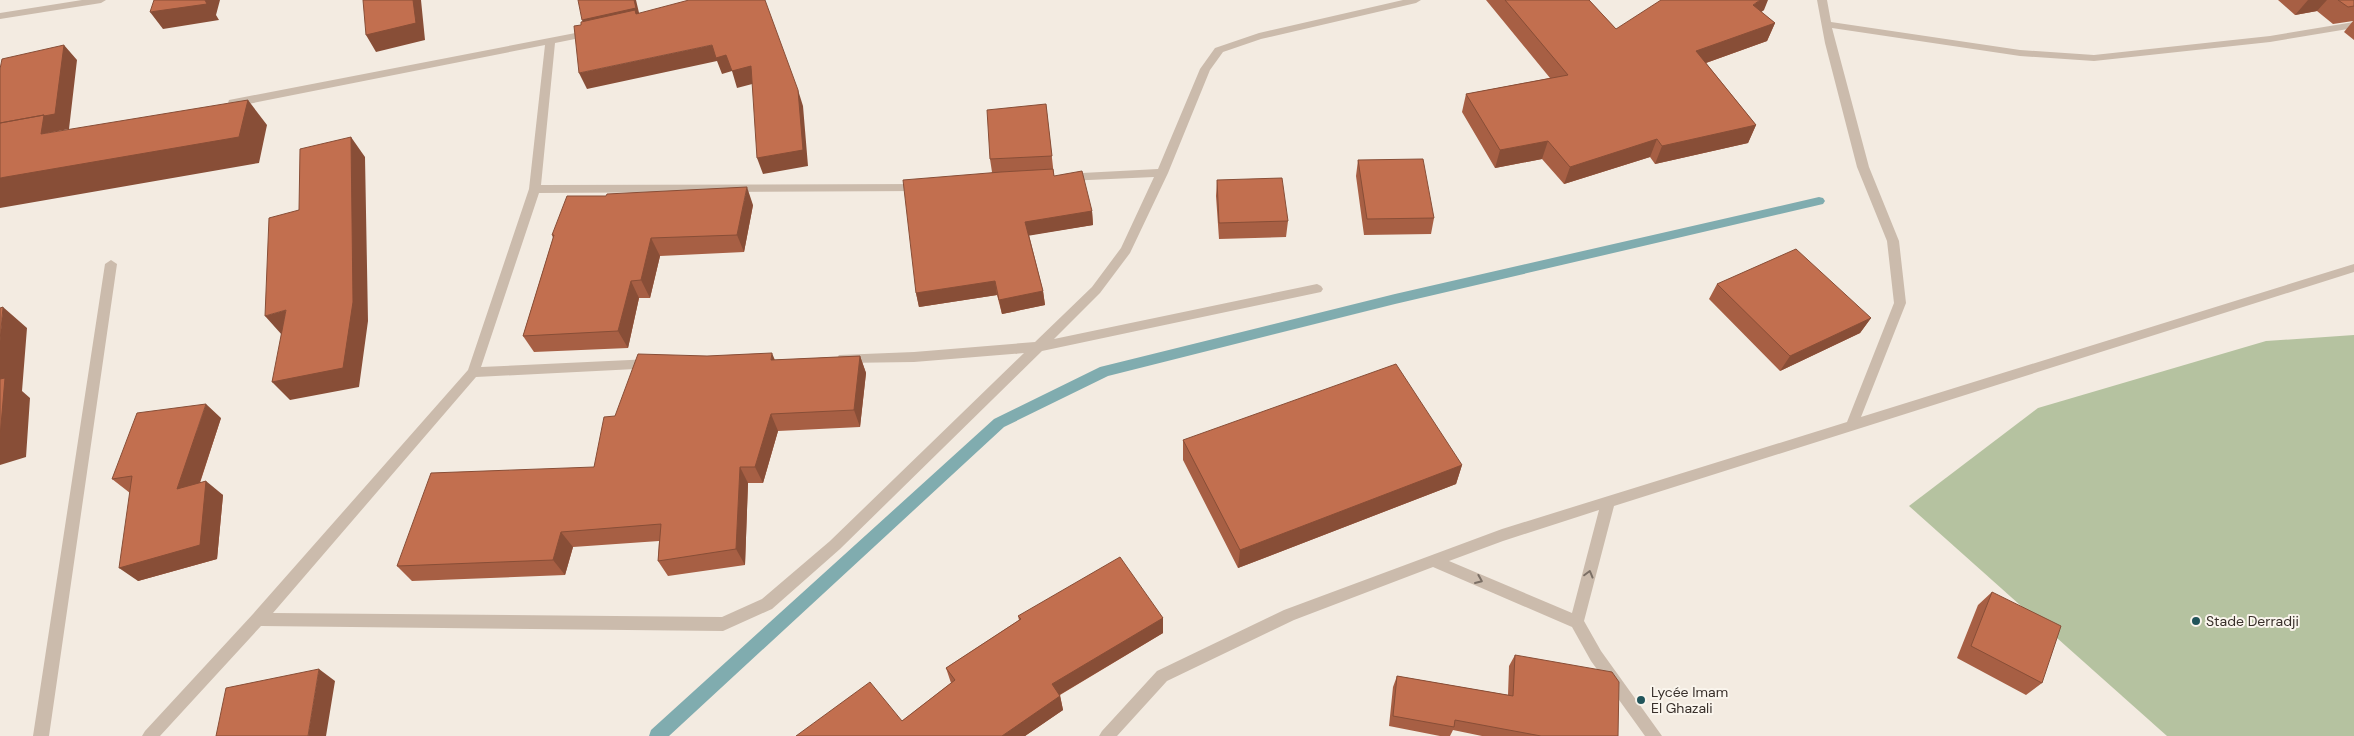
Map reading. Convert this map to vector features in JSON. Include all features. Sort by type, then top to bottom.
[{"type":"street","points":[[0,16],[101,0]]},
{"type":"street","points":[[258,619],[723,624],[767,604],[835,545],[1096,290],[1126,250],[1162,173],[1205,69],[1219,50],[1258,36],[1416,0]]},
{"type":"street","points":[[1822,0],[1826,24],[1863,167],[1893,241],[1900,303],[1851,427]]},
{"type":"street","points":[[1826,24],[2020,53],[2094,58],[2270,38],[2354,25]]},
{"type":"street","points":[[222,105],[606,30]]},
{"type":"street","points":[[150,736],[258,619],[473,372],[535,189],[550,42]]},
{"type":"street","points":[[1053,178],[1162,173]]},
{"type":"street","points":[[535,189],[734,187],[902,189],[930,186]]},
{"type":"street","points":[[41,736],[111,264]]},
{"type":"street","points":[[1107,736],[1162,676],[1289,615],[1434,560],[1502,535],[2354,268]]},
{"type":"street","points":[[826,359],[914,357],[1037,348],[1317,289]]},
{"type":"street","points":[[473,372],[660,364]]},
{"type":"street","points":[[1577,622],[1608,502]]},
{"type":"street","points":[[1434,560],[1577,622],[1596,656],[1654,736]]},
{"type":"green space","name":"Stade Derradji","points":[[2354,335],[2354,736],[2167,736],[1909,506],[2038,408],[2266,341]]},
{"type":"building","points":[[154,0],[205,0],[207,4],[150,12]]},
{"type":"building","points":[[363,0],[413,0],[416,23],[366,35]]},
{"type":"building","points":[[578,0],[634,0],[636,8],[582,20]]},
{"type":"building","points":[[689,0],[765,0],[798,90],[803,150],[757,158],[751,66],[732,71],[726,55],[716,58],[712,45],[579,73],[574,26],[581,25],[581,22],[635,10],[636,14]]},
{"type":"building","points":[[1505,0],[1589,0],[1616,29],[1661,0],[1760,0],[1753,5],[1775,23],[1696,51],[1756,125],[1662,146],[1657,139],[1570,167],[1548,141],[1500,150],[1466,94],[1568,75]]},
{"type":"building","points":[[2338,0],[2354,0],[2354,6],[2348,7]]},
{"type":"building","points":[[64,45],[55,114],[0,123],[0,69],[2,59]]},
{"type":"building","points":[[248,100],[239,137],[0,178],[0,123],[44,115],[41,134]]},
{"type":"building","points":[[1046,104],[1052,156],[990,159],[987,110]]},
{"type":"building","points":[[351,137],[353,302],[343,368],[272,382],[286,310],[265,316],[269,218],[299,210],[300,149]]},
{"type":"building","points":[[1423,159],[1434,218],[1367,219],[1358,160]]},
{"type":"building","points":[[1053,169],[1054,176],[1082,171],[1092,211],[1025,222],[1043,291],[999,300],[995,281],[916,293],[903,180]]},
{"type":"building","points":[[1282,178],[1288,221],[1219,223],[1217,180]]},
{"type":"building","points":[[747,187],[737,235],[651,238],[641,280],[631,281],[618,331],[523,336],[554,235],[552,235],[567,196],[606,196],[607,194]]},
{"type":"building","points":[[1796,249],[1871,318],[1790,356],[1717,284]]},
{"type":"building","points":[[3,307],[0,341],[0,308]]},
{"type":"building","points":[[772,353],[771,360],[860,356],[854,410],[771,414],[755,467],[740,467],[736,549],[658,561],[661,524],[561,532],[553,560],[397,566],[431,473],[594,467],[604,417],[615,416],[638,354],[707,356]]},
{"type":"building","points":[[1396,364],[1462,465],[1240,550],[1183,440]]},
{"type":"building","points":[[5,378],[0,437],[0,379]]},
{"type":"building","points":[[206,404],[177,489],[206,481],[200,545],[119,568],[132,476],[112,479],[137,413]]},
{"type":"building","points":[[1120,557],[1163,618],[1052,684],[1060,696],[1002,736],[796,736],[870,682],[902,721],[955,680],[946,668],[1021,619],[1018,616]]},
{"type":"building","points":[[1992,592],[2061,626],[2042,683],[1971,646]]},
{"type":"building","points":[[1515,655],[1612,672],[1619,682],[1618,736],[1541,736],[1455,720],[1454,727],[1393,716],[1397,676],[1513,696]]},
{"type":"building","points":[[319,669],[308,736],[216,736],[226,688]]},
{"type":"waterway","points":[[657,736],[999,423],[1105,371],[1395,299],[1819,201]]},
{"type":"place","name":"Stade Derradji","points":[[2196,621]]},
{"type":"place","name":"Lycée Imam El Ghazali","points":[[1641,700]]}]
